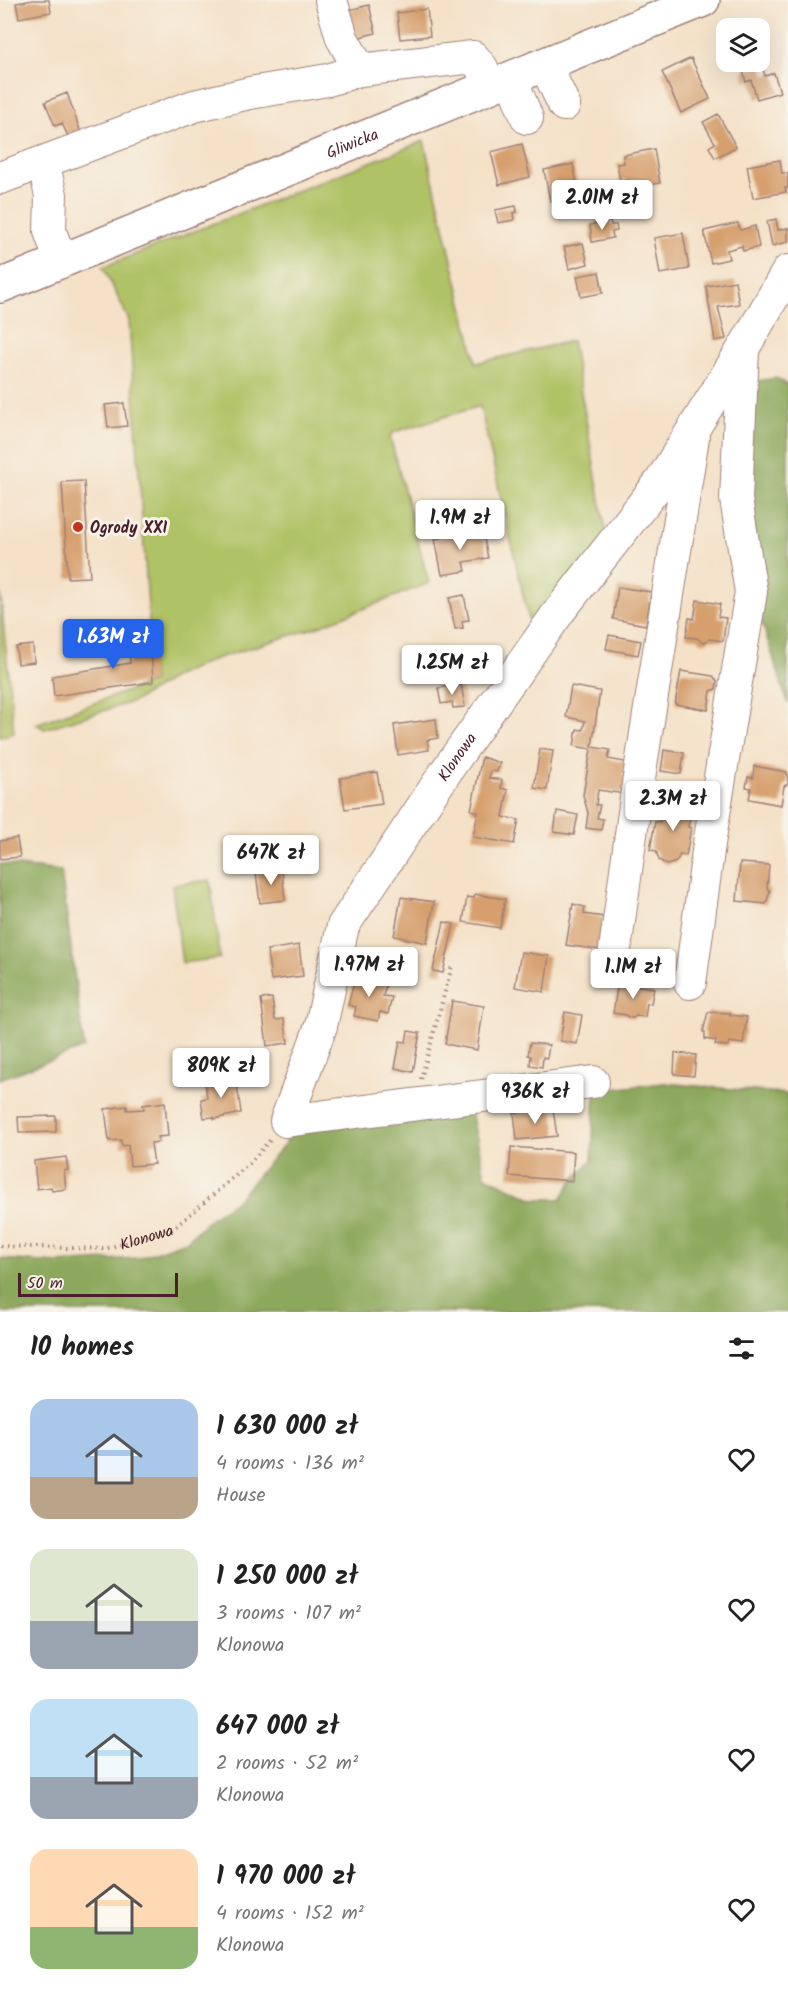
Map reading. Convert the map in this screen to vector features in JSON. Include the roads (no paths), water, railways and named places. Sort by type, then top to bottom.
[{"type":"main road","name":"Gliwicka","points":[[0,286],[703,0]]},
{"type":"street","points":[[339,1],[342,38],[360,70]]},
{"type":"street","points":[[0,178],[194,106],[250,93],[328,80],[360,70],[473,57],[482,68],[519,75],[547,111]]},
{"type":"street","points":[[43,163],[51,195],[50,231],[61,262]]},
{"type":"street","name":"Klonowa","points":[[592,1082],[286,1121],[321,1026],[343,926],[449,767],[558,613],[661,481],[743,349],[788,271]]},
{"type":"street","name":"Klonowa","points":[[690,983],[709,844],[751,592],[736,499],[743,349]]},
{"type":"street","name":"Klonowa","points":[[612,971],[638,784],[695,424]]},
{"type":"place","name":"Ogrody XXI","points":[[78,527]]}]
